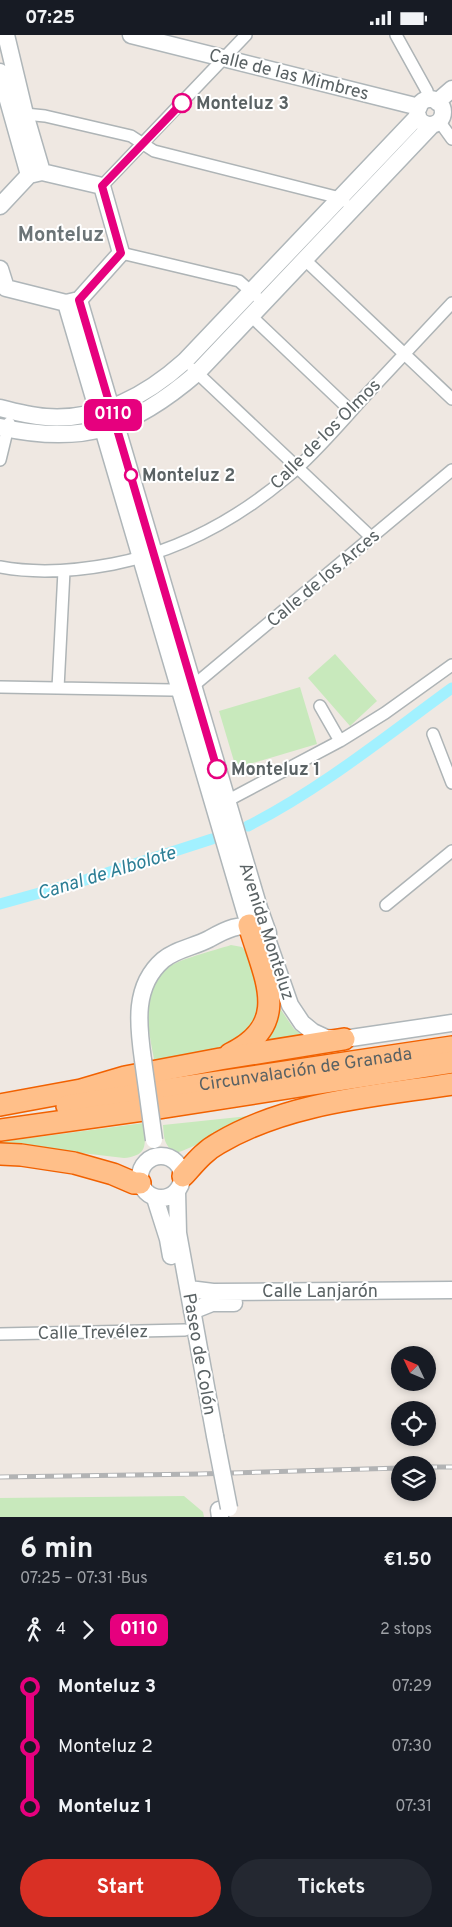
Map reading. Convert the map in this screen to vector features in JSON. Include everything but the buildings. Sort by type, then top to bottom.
[{"type":"highway","points":[[220,1059],[238,1050],[256,1036],[265,1025],[269,1011],[269,996],[262,947],[242,940],[248,924]]},
{"type":"highway","points":[[0,1105],[72,1092],[126,1077],[220,1059],[344,1039]]},
{"type":"highway","name":"Circunvalación de Granada","points":[[0,1130],[452,1047]]},
{"type":"highway","name":"Circunvalación de Granada","points":[[0,1114],[59,1107],[150,1101],[452,1062]]},
{"type":"highway","points":[[180,1184],[204,1154],[219,1143],[288,1114],[344,1101],[452,1084]]},
{"type":"highway","points":[[0,1154],[21,1155],[74,1163],[113,1174],[134,1183],[140,1183]]},
{"type":"street","points":[[6,35],[19,115],[35,173]]},
{"type":"street","name":"Calle de las Mimbres","points":[[131,35],[150,37],[224,58],[433,110]]},
{"type":"street","points":[[102,186],[246,35]]},
{"type":"street","points":[[396,35],[427,91],[433,110],[452,139]]},
{"type":"street","points":[[0,72],[19,115]]},
{"type":"street","points":[[4,428],[40,434],[69,434],[110,428],[152,408],[174,392],[197,373],[353,209],[452,89]]},
{"type":"street","points":[[0,460],[6,410],[46,417],[77,416],[105,410],[156,386],[185,361],[340,198],[433,110]]},
{"type":"street","points":[[19,115],[45,116],[132,136],[154,151],[340,198],[353,209]]},
{"type":"street","points":[[35,173],[102,186]]},
{"type":"street","points":[[0,206],[35,173]]},
{"type":"street","points":[[102,186],[121,253]]},
{"type":"street","points":[[121,253],[239,281],[263,303]]},
{"type":"street","points":[[0,269],[3,291],[73,302],[121,253]]},
{"type":"street","points":[[304,259],[452,399]]},
{"type":"street","name":"Avenida Monteluz","points":[[73,302],[221,804],[248,924],[268,933],[262,947],[290,1005],[302,1023],[313,1032],[326,1038],[344,1039],[452,1023]]},
{"type":"street","name":"Calle de los Olmos","points":[[0,567],[64,571],[148,556],[174,547],[218,526],[252,504],[297,467],[352,411],[452,303]]},
{"type":"street","points":[[251,316],[352,411]]},
{"type":"street","points":[[185,361],[372,537]]},
{"type":"street","name":"Calle de los Arces","points":[[186,687],[452,470]]},
{"type":"street","points":[[58,688],[64,571]]},
{"type":"street","points":[[221,804],[340,741],[385,713],[452,665]]},
{"type":"street","points":[[0,687],[186,687]]},
{"type":"street","points":[[320,706],[340,741]]},
{"type":"street","points":[[433,734],[452,783]]},
{"type":"street","points":[[386,905],[452,851]]},
{"type":"street","points":[[156,1148],[177,1163],[180,1184],[167,1198],[155,1198],[143,1190],[139,1176],[141,1169],[151,1158],[156,1148],[139,1032],[142,994],[148,977],[164,959],[184,948],[248,924]]},
{"type":"street","name":"Paseo de Colón","points":[[180,1184],[178,1233],[189,1289],[210,1437],[224,1513]]},
{"type":"street","name":"Paseo de Colón","points":[[155,1198],[168,1239],[185,1330],[210,1437]]},
{"type":"street","name":"Calle Lanjarón","points":[[189,1289],[213,1292],[452,1290]]},
{"type":"street","name":"Calle Lanjarón","points":[[192,1311],[212,1303],[452,1300]]},
{"type":"street","name":"Calle Trevélez","points":[[0,1334],[185,1330]]},
{"type":"green space","points":[[335,654],[377,701],[350,726],[308,678]]},
{"type":"green space","points":[[300,687],[317,744],[236,768],[219,711]]},
{"type":"green space","points":[[231,945],[242,947],[248,954],[260,993],[261,1009],[251,1031],[213,1054],[155,1064],[149,1028],[148,1002],[150,990],[155,980],[162,971],[177,963]]},
{"type":"green space","points":[[279,1007],[294,1029],[305,1037],[260,1045],[273,1027]]},
{"type":"green space","points":[[268,1114],[175,1153],[169,1147],[164,1137],[163,1125]]},
{"type":"green space","points":[[144,1123],[144,1148],[132,1157],[124,1158],[30,1147],[0,1146],[0,1142]]},
{"type":"green space","points":[[184,1496],[203,1512],[204,1517],[0,1517],[0,1498]]},
{"type":"waterway","name":"Canal de Albolote","points":[[248,826],[327,779],[452,688]]},
{"type":"waterway","name":"Canal de Albolote","points":[[0,904],[79,882],[212,839]]},
{"type":"railway","points":[[436,1467],[452,1467]]},
{"type":"railway","points":[[0,1477],[391,1468]]},
{"type":"bus line","name":"0110","points":[[182,103],[102,186],[121,253],[79,300],[217,769]]},
{"type":"place","name":"Monteluz 3","points":[[182,103]]},
{"type":"place","name":"Monteluz 2","points":[[131,475]]},
{"type":"place","name":"Monteluz 1","points":[[217,769]]},
{"type":"district","name":"Monteluz","points":[[61,234]]}]
